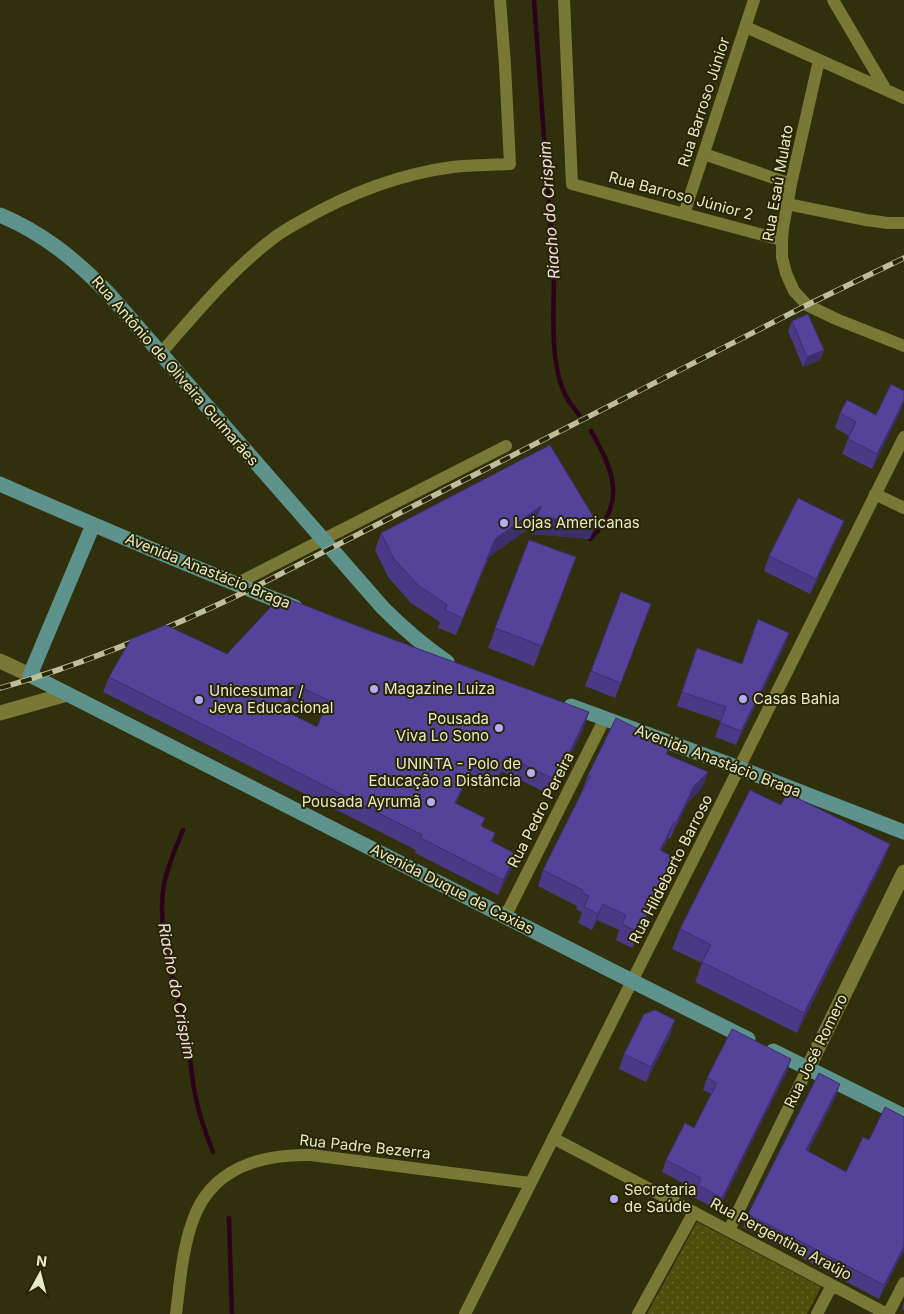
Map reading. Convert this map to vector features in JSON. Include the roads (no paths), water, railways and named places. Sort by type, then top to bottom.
[{"type":"main road","name":"Rua Antônio de Oliveira Guimarães","points":[[0,215],[53,244],[82,267],[108,293],[327,544]]},
{"type":"main road","name":"Avenida Anastácio Braga","points":[[0,484],[93,525],[236,584],[310,612]]},
{"type":"main road","points":[[30,675],[93,525]]},
{"type":"main road","points":[[327,544],[397,622],[421,643],[452,663],[402,645]]},
{"type":"main road","name":"Avenida Duque de Caxias","points":[[30,675],[505,917],[904,1116]]},
{"type":"main road","name":"Avenida Anastácio Braga","points":[[559,702],[739,768],[904,832]]},
{"type":"street","points":[[161,353],[237,269],[276,236],[322,209],[367,188],[411,175],[454,167],[510,164],[500,0]]},
{"type":"street","name":"Rua Barroso Júnior 2","points":[[564,0],[572,184],[782,240]]},
{"type":"street","name":"Rua Barroso Júnior","points":[[684,214],[754,0]]},
{"type":"street","points":[[833,0],[886,90]]},
{"type":"street","points":[[746,27],[904,98]]},
{"type":"street","name":"Rua Esaú Mulato","points":[[819,60],[791,184],[782,240],[782,257],[786,273],[794,291],[807,306],[904,346]]},
{"type":"street","points":[[704,154],[791,184]]},
{"type":"street","points":[[788,204],[877,222],[904,223]]},
{"type":"street","name":"Rua Hildeberto Barroso","points":[[465,1314],[904,437]]},
{"type":"street","points":[[236,584],[327,544],[506,446]]},
{"type":"street","points":[[875,494],[904,508]]},
{"type":"street","name":"Avenida Duque de Caxias","points":[[4,666],[30,675]]},
{"type":"street","points":[[0,713],[67,694]]},
{"type":"street","name":"Rua Pedro Pereira","points":[[505,917],[606,718]]},
{"type":"street","name":"Rua José Romero","points":[[728,1230],[904,872]]},
{"type":"street","name":"Rua Pergentina Araújo","points":[[553,1138],[888,1314]]},
{"type":"street","name":"Rua Padre Bezerra","points":[[176,1314],[192,1220],[211,1189],[228,1174],[246,1164],[286,1156],[324,1156],[530,1183]]},
{"type":"street","points":[[638,1314],[694,1212]]},
{"type":"street","points":[[888,1314],[904,1282]]},
{"type":"street","points":[[817,1314],[832,1285]]},
{"type":"waterway","name":"Riacho do Crispim","points":[[534,0],[554,273],[553,319],[555,353],[557,368],[567,399],[579,415]]},
{"type":"waterway","name":"Riacho do Crispim","points":[[590,539],[602,526],[613,500],[611,473],[591,431]]},
{"type":"waterway","name":"Riacho do Crispim","points":[[183,830],[164,884],[162,903],[163,923],[165,942],[187,1037],[197,1105],[213,1152]]},
{"type":"waterway","name":"Riacho do Crispim","points":[[229,1218],[232,1314]]},
{"type":"railway","points":[[0,688],[64,668],[127,644],[190,618],[251,589],[807,305],[904,258]]},
{"type":"place","name":"Lojas Americanas","points":[[504,523]]},
{"type":"place","name":"Magazine Luiza","points":[[374,689]]},
{"type":"place","name":"Casas Bahia","points":[[743,699]]},
{"type":"place","name":"Unicesumar / Jeva Educacional","points":[[199,700]]},
{"type":"place","name":"Pousada Viva Lo Sono","points":[[499,728]]},
{"type":"place","name":"UNINTA - Polo de Educação a Distância","points":[[531,773]]},
{"type":"place","name":"Pousada Ayrumã","points":[[431,802]]},
{"type":"place","name":"Secretaria de Saúde","points":[[614,1199]]}]
